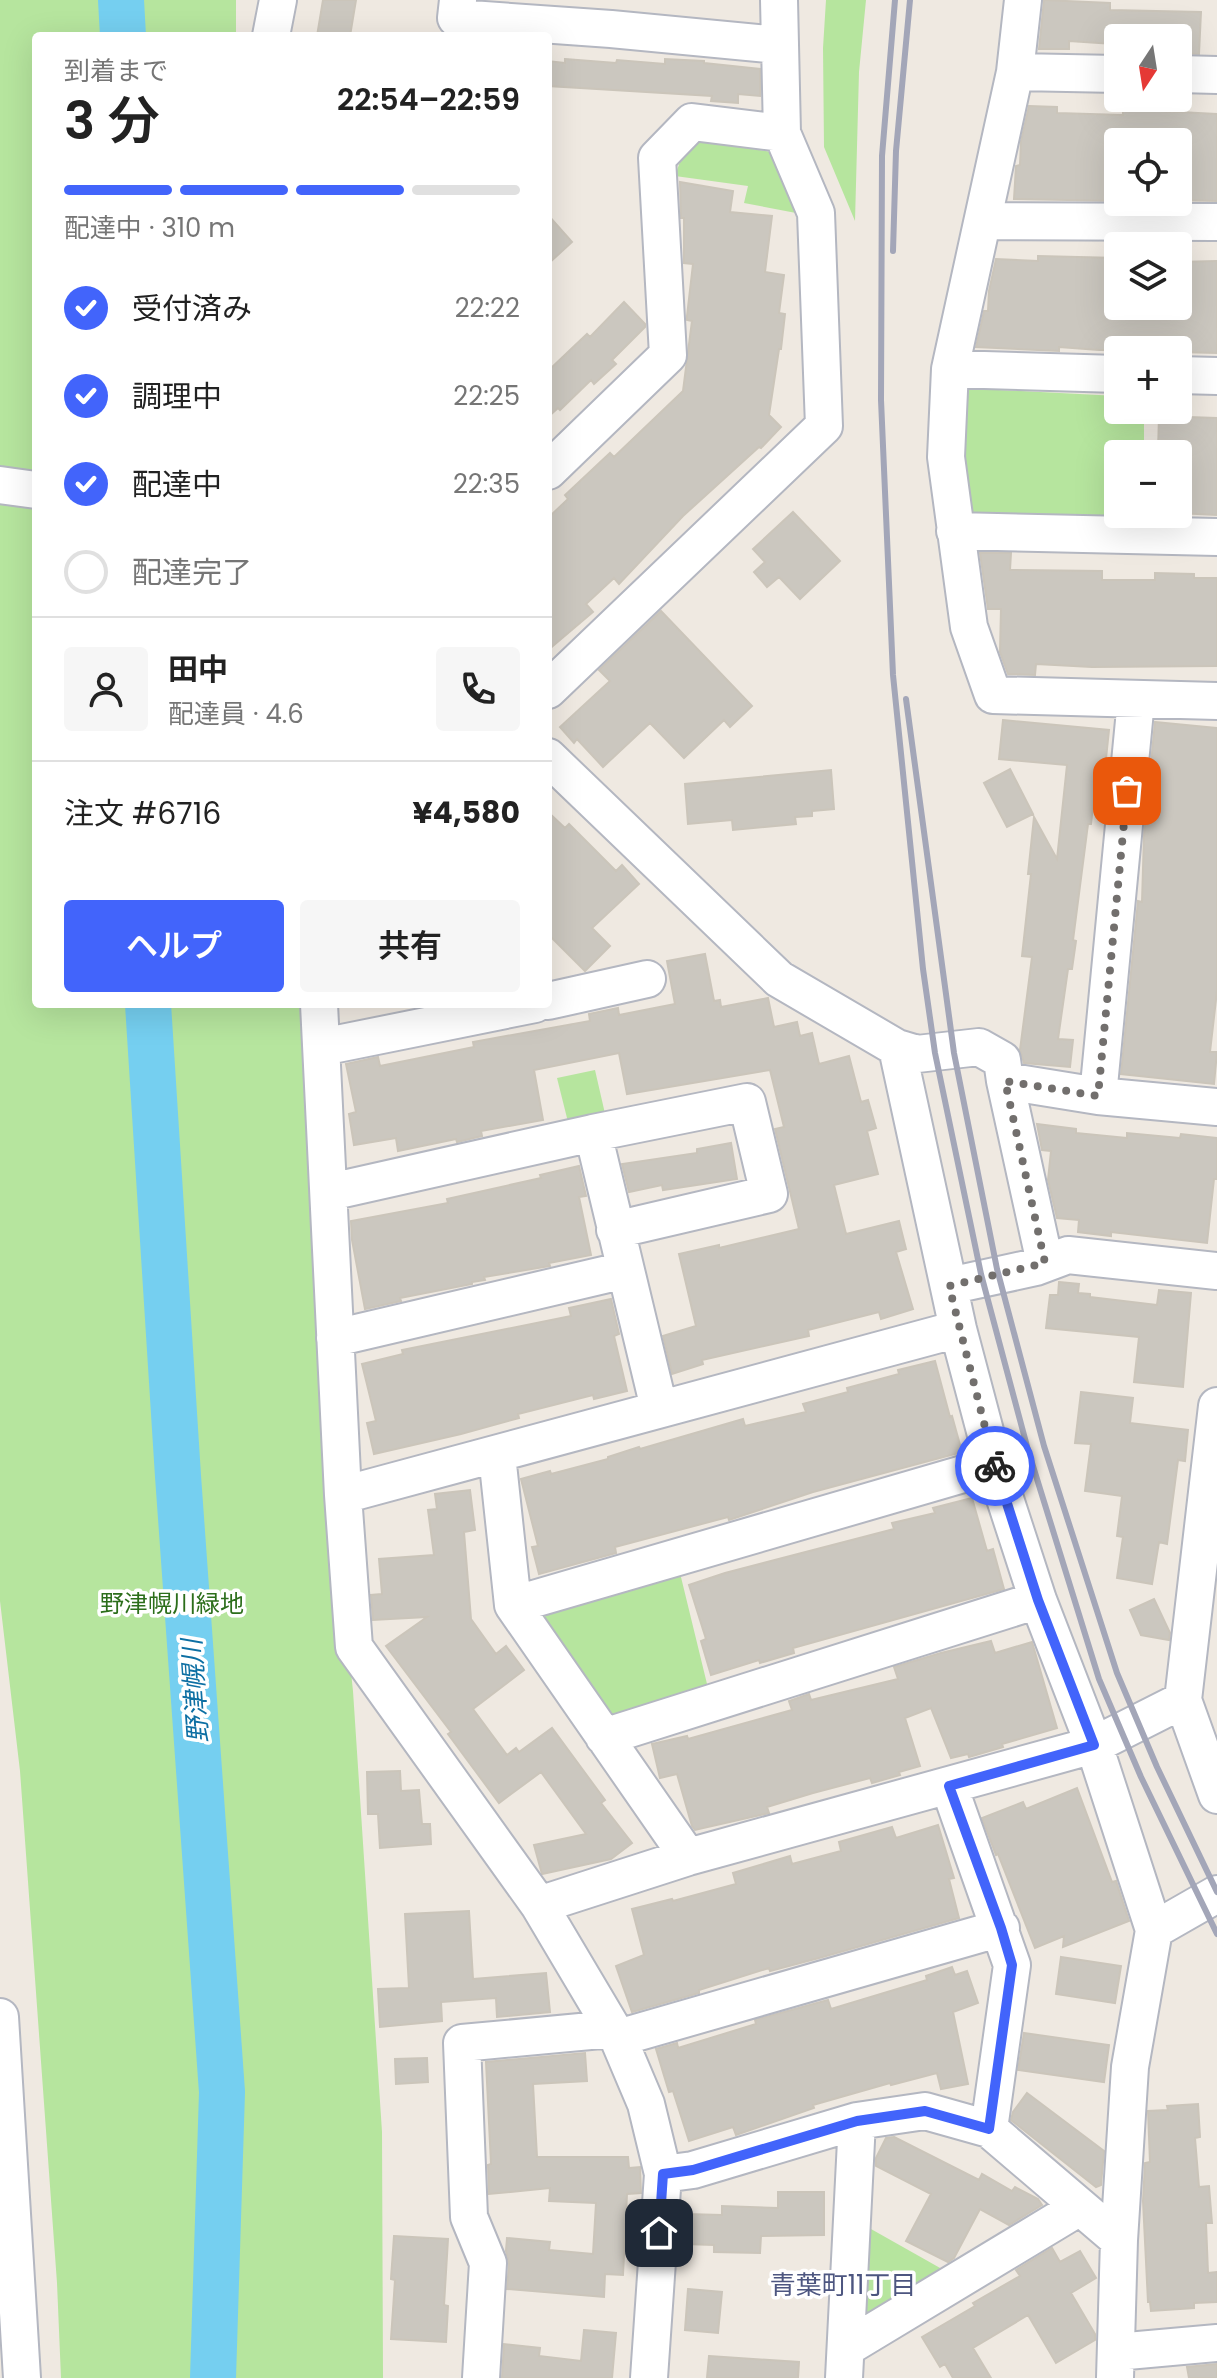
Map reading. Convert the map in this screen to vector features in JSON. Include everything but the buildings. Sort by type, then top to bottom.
[{"type":"street","points":[[272,32],[278,0]]},
{"type":"street","points":[[458,0],[456,18],[613,15],[779,45]]},
{"type":"street","points":[[552,686],[824,426],[816,213],[782,133],[779,0]]},
{"type":"street","points":[[1023,0],[1015,72],[950,369],[946,457],[969,627],[993,695],[1217,701]]},
{"type":"street","points":[[1015,72],[1104,74]]},
{"type":"street","points":[[1192,74],[1217,75]]},
{"type":"street","points":[[552,467],[668,355],[657,158],[692,122],[782,133]]},
{"type":"street","points":[[984,221],[1217,222]]},
{"type":"street","points":[[950,369],[1104,374]]},
{"type":"street","points":[[1192,375],[1217,376]]},
{"type":"street","points":[[955,531],[1217,537]]},
{"type":"street","points":[[1098,1096],[1136,700]]},
{"type":"street","points":[[552,761],[779,979],[897,1048],[917,1054],[979,1047],[1002,1060],[1045,1263]]},
{"type":"street","points":[[555,990],[647,979]]},
{"type":"street","points":[[319,1008],[343,1495],[354,1647],[539,1905],[615,2033],[646,2104],[663,2174],[649,2378]]},
{"type":"street","points":[[322,1047],[515,1008]]},
{"type":"street","points":[[897,1048],[958,1329],[994,1465],[1038,1600],[1094,1745],[1154,1930],[1130,2067],[1112,2370],[1217,2343]]},
{"type":"street","points":[[1005,1081],[1098,1096],[1217,1107]]},
{"type":"street","points":[[330,1192],[747,1102],[769,1194],[615,1230]]},
{"type":"street","points":[[593,1133],[659,1408]]},
{"type":"street","points":[[949,1286],[1068,1255],[1217,1271]]},
{"type":"street","points":[[335,1338],[625,1270]]},
{"type":"street","points":[[343,1495],[958,1329]]},
{"type":"street","points":[[1217,1406],[1213,1474],[1183,1700],[1217,1795]]},
{"type":"street","points":[[497,1455],[513,1605],[688,1857]]},
{"type":"street","points":[[513,1605],[994,1465]]},
{"type":"street","points":[[604,1737],[1038,1600]]},
{"type":"street","points":[[539,1905],[688,1857],[1094,1745],[1183,1700]]},
{"type":"street","points":[[949,1786],[1012,1965],[989,2129]]},
{"type":"street","points":[[1154,1930],[1217,1894]]},
{"type":"street","points":[[481,2378],[488,2263],[469,2217],[462,2043],[615,2033],[1001,1928]]},
{"type":"street","points":[[0,2017],[22,2378]]},
{"type":"street","points":[[663,2174],[693,2170],[857,2121],[925,2111],[989,2129],[1119,2240]]},
{"type":"street","points":[[845,2363],[857,2121]]},
{"type":"street","points":[[845,2363],[1078,2208]]},
{"type":"green space","name":"野津幌川緑地","points":[[0,0],[236,0],[236,32],[32,32],[32,1008],[301,1008],[337,1543],[353,1691],[382,2132],[383,2378],[61,2378],[57,2283],[20,1771],[0,1601]]},
{"type":"green space","points":[[826,0],[866,0],[859,72],[855,221],[824,147]]},
{"type":"green space","points":[[699,141],[772,152],[796,213],[744,203],[748,186],[675,176],[682,156]]},
{"type":"green space","points":[[959,388],[1104,395],[1104,424],[1144,424],[1144,440],[1104,440],[1104,522],[967,520]]},
{"type":"green space","points":[[595,1070],[606,1118],[569,1126],[557,1078]]},
{"type":"green space","points":[[680,1573],[708,1688],[612,1718],[533,1612]]},
{"type":"green space","points":[[871,2229],[949,2273],[864,2325]]},
{"type":"waterway","name":"野津幌川","points":[[121,0],[123,32]]},
{"type":"waterway","name":"野津幌川","points":[[148,1008],[222,2092],[213,2378]]},
{"type":"railway","points":[[895,0],[882,156],[881,400],[893,675],[923,969],[935,1053],[981,1274],[1028,1450],[1099,1679],[1141,1777],[1217,1934]]},
{"type":"railway","points":[[893,251],[896,151],[910,0]]},
{"type":"railway","points":[[906,699],[954,1053],[997,1269],[1044,1446],[1117,1673],[1157,1767],[1217,1892]]},
{"type":"way so far","points":[[995,1466],[949,1286],[1045,1263],[1005,1081],[1098,1096],[1127,791]]},
{"type":"district","name":"青葉町11丁目","points":[[843,2285]]},
{"type":"route","points":[[659,2233],[663,2174],[693,2170],[857,2121],[925,2111],[989,2129],[1012,1965],[949,1786],[1094,1745],[1038,1600],[995,1466]]}]
